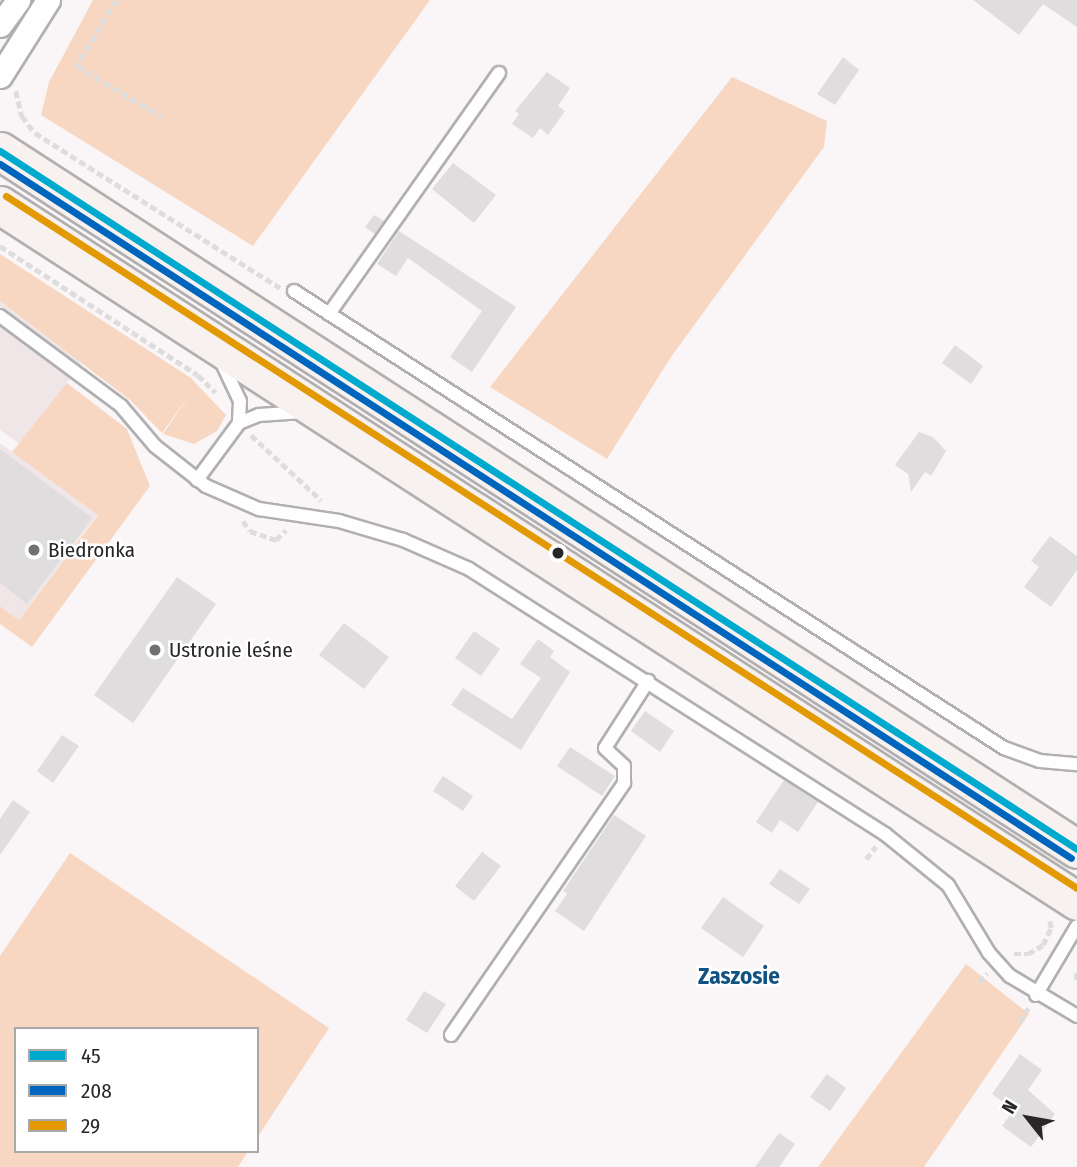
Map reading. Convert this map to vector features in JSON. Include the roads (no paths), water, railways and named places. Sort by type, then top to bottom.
[{"type":"main road","points":[[0,151],[1077,849]]},
{"type":"main road","points":[[0,205],[323,413],[1062,906]]},
{"type":"street","points":[[0,25],[18,0]]},
{"type":"street","points":[[4,81],[48,0]]},
{"type":"lane","points":[[329,314],[499,73]]},
{"type":"lane","points":[[294,291],[1004,748],[1040,761],[1077,764]]},
{"type":"lane","points":[[0,316],[121,406],[155,446],[197,480],[259,509],[339,521],[403,540],[469,569],[648,681],[928,864],[948,885],[989,953],[1036,995],[1077,1016]]},
{"type":"lane","points":[[198,333],[232,380],[240,401],[239,423]]},
{"type":"lane","points":[[197,480],[239,423],[259,415],[323,413]]},
{"type":"lane","points":[[451,1035],[624,783],[624,766],[605,748],[648,681]]},
{"type":"lane","points":[[1036,995],[1077,926]]},
{"type":"place","name":"Biedronka","points":[[34,550]]},
{"type":"place","name":"Ustronie leśne","points":[[155,650]]},
{"type":"district","name":"Zaszosie","points":[[739,976]]}]
